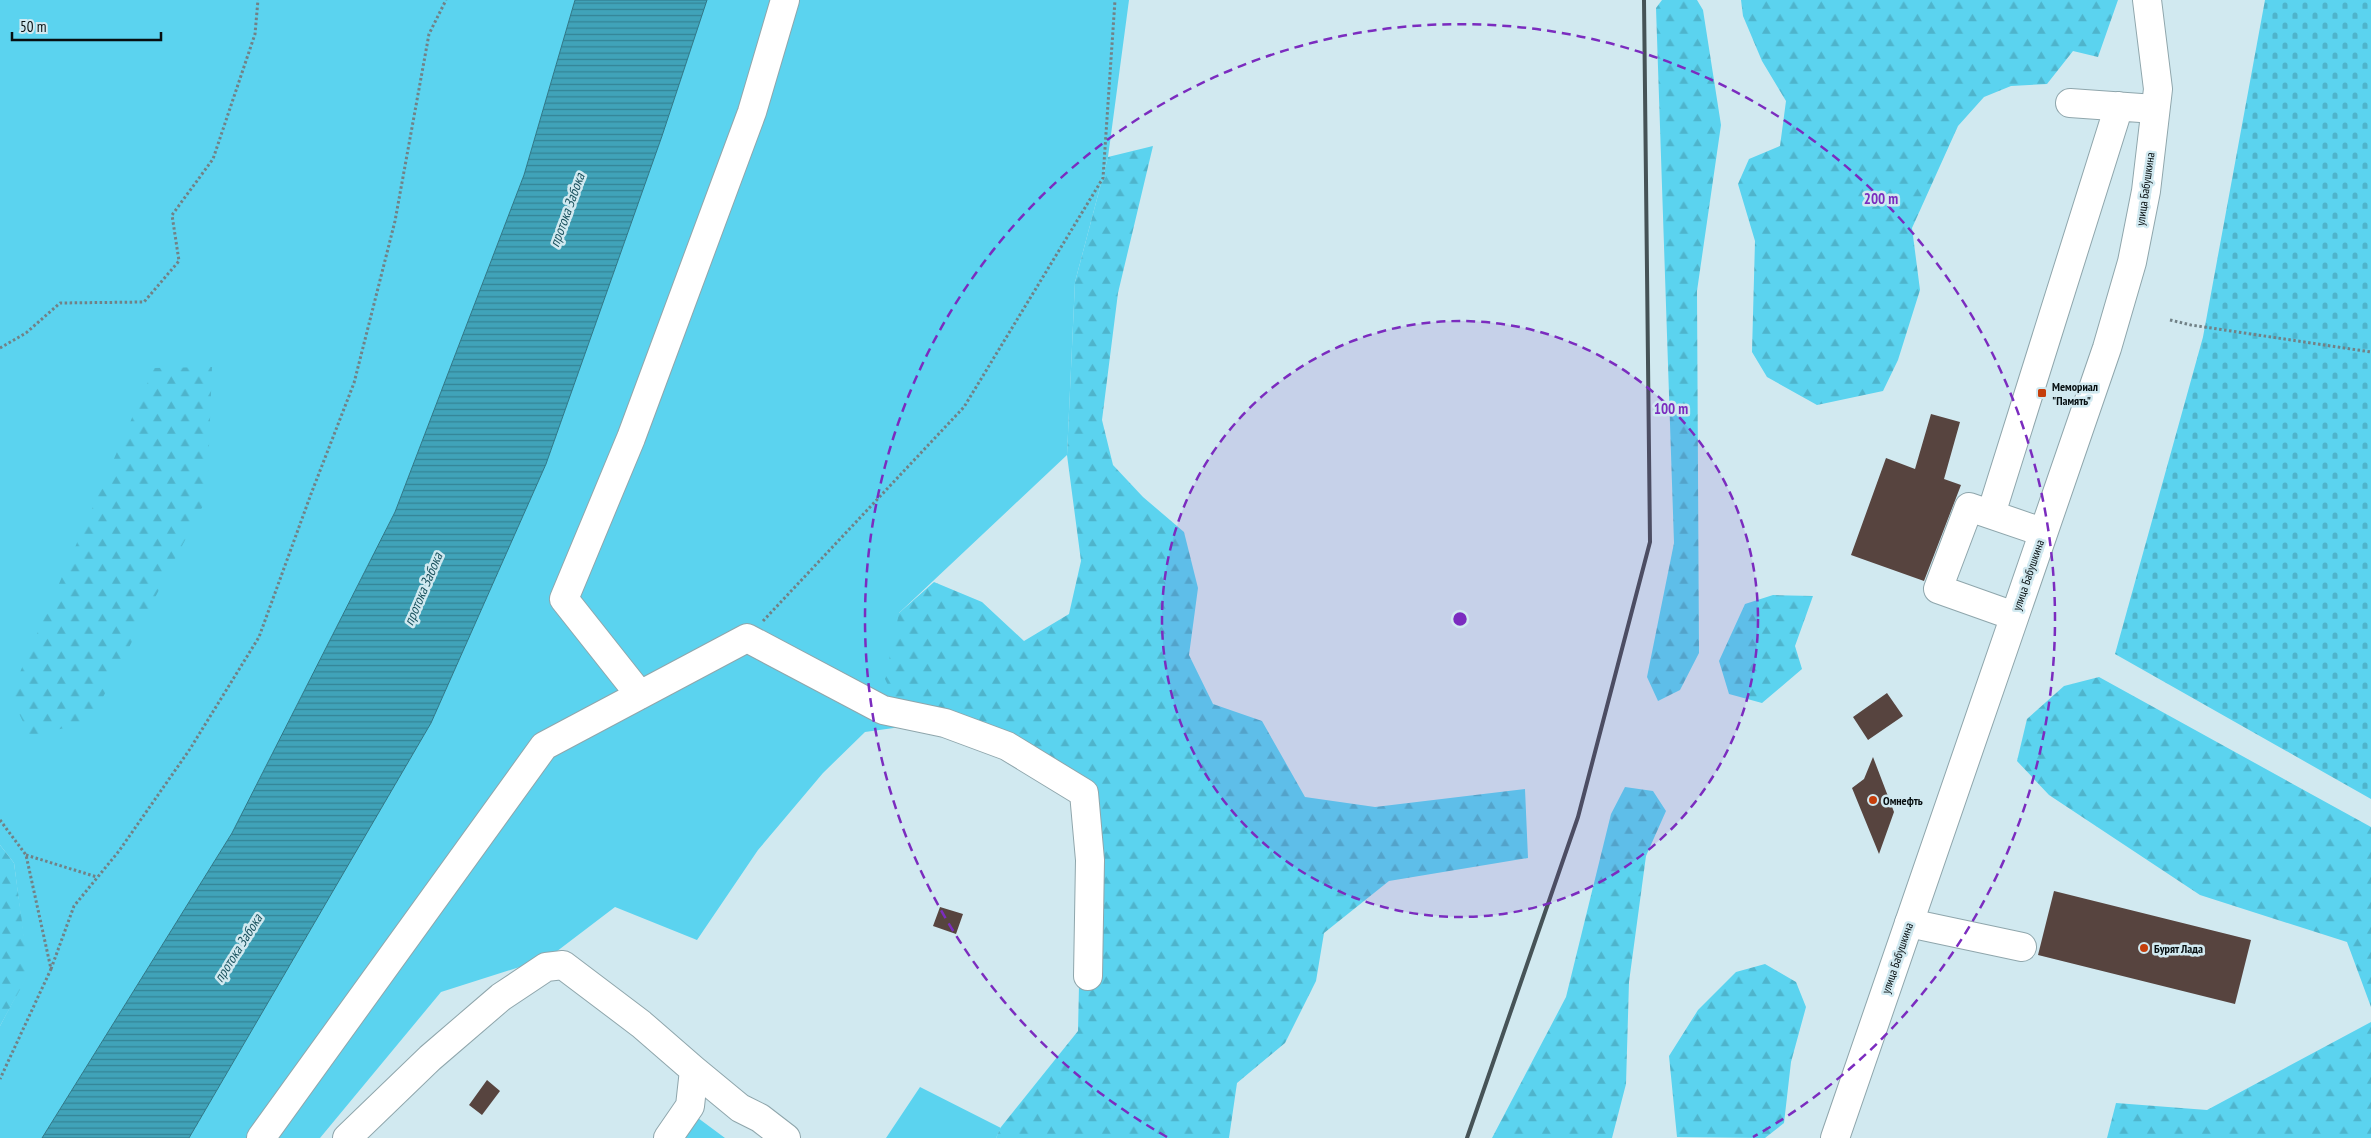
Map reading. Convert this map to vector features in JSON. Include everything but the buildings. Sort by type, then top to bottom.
[{"type":"main road","points":[[640,695],[564,599],[631,438],[746,130],[785,0]]},
{"type":"main road","name":"улица Бабушкина","points":[[1835,1138],[2042,532],[2107,348],[2132,262],[2146,191],[2158,89],[2147,0]]},
{"type":"main road","points":[[2070,102],[2155,109]]},
{"type":"main road","points":[[1991,514],[2119,106]]},
{"type":"main road","points":[[2014,616],[1938,589],[1969,507],[2042,532]]},
{"type":"main road","points":[[261,1138],[544,746],[747,638],[883,710],[945,723],[1007,746],[1084,793],[1090,860],[1088,976]]},
{"type":"main road","points":[[1909,923],[2022,947]]},
{"type":"main road","points":[[347,1138],[430,1058],[501,997],[546,967],[563,965],[641,1024],[740,1108],[760,1118],[786,1138]]},
{"type":"main road","points":[[668,1138],[690,1106],[694,1070]]},
{"type":"path","points":[[0,348],[26,333],[60,303],[144,302],[179,262],[172,215],[213,158],[255,34],[258,0]]},
{"type":"path","points":[[0,1079],[51,969],[74,906],[118,851],[190,749],[259,637],[311,494],[354,384],[395,221],[429,34],[446,0]]},
{"type":"path","points":[[747,638],[964,407],[1103,178],[1115,0]]},
{"type":"path","points":[[2170,320],[2191,325],[2371,352]]},
{"type":"path","points":[[0,820],[26,855],[51,969]]},
{"type":"path","points":[[26,855],[97,877]]},
{"type":"green space","points":[[0,0],[575,0],[524,175],[395,512],[232,833],[42,1138],[0,1138],[0,1026],[28,973],[14,863],[0,845]]},
{"type":"green space","points":[[707,0],[1129,0],[1108,157],[1075,282],[1067,455],[899,613],[908,726],[865,732],[823,773],[758,850],[697,940],[615,907],[548,958],[441,992],[320,1138],[189,1138],[431,723],[546,464],[662,136]]},
{"type":"green space","points":[[1662,0],[1697,0],[1703,10],[1721,125],[1697,291],[1699,653],[1680,690],[1658,701],[1647,677],[1674,543],[1656,8]]},
{"type":"green space","points":[[1741,0],[2118,0],[2098,57],[2073,51],[2047,84],[2011,86],[1984,97],[1958,126],[1912,228],[1920,290],[1898,360],[1883,391],[1817,405],[1767,377],[1752,352],[1755,241],[1738,184],[1749,159],[1780,146],[1786,101],[1762,61],[1743,16]]},
{"type":"green space","points":[[2265,0],[2371,0],[2371,799],[2115,654],[2203,337]]},
{"type":"green space","points":[[1153,146],[1118,293],[1102,420],[1113,465],[1143,497],[1184,532],[1198,588],[1189,655],[1213,704],[1262,721],[1305,797],[1375,807],[1525,789],[1528,858],[1389,881],[1324,933],[1316,981],[1285,1043],[1237,1083],[1229,1138],[996,1138],[1001,1127],[1078,1031],[1083,803],[971,735],[908,726],[885,679],[899,613],[934,582],[982,602],[1024,641],[1069,614],[1081,561],[1067,455],[1075,282],[1108,157]]},
{"type":"green space","points":[[212,367],[207,498],[90,722],[30,736],[10,695],[154,368]]},
{"type":"green space","points":[[1773,595],[1813,596],[1795,646],[1802,669],[1762,703],[1729,694],[1719,661],[1745,604]]},
{"type":"green space","points":[[2099,677],[2371,827],[2371,1007],[2347,942],[2200,895],[2049,795],[2017,761],[2027,719],[2064,686]]},
{"type":"green space","points":[[1625,787],[1653,791],[1666,811],[1646,856],[1629,982],[1626,1084],[1612,1138],[1492,1138],[1566,997],[1611,814]]},
{"type":"green space","points":[[0,845],[14,863],[29,973],[0,1026]]},
{"type":"green space","points":[[1765,964],[1796,982],[1806,1007],[1791,1062],[1784,1123],[1765,1138],[1677,1137],[1669,1056],[1698,1010],[1736,972]]},
{"type":"green space","points":[[2371,1022],[2371,1138],[2107,1138],[2116,1103],[2207,1110]]},
{"type":"green space","points":[[920,1087],[1001,1128],[996,1138],[886,1138]]},
{"type":"green space","points":[[698,1118],[725,1138],[679,1138]]},
{"type":"water","name":"протока Забока","points":[[575,0],[707,0],[662,136],[546,464],[431,723],[189,1138],[42,1138],[232,833],[395,512],[524,175]]},
{"type":"railway","points":[[1467,1138],[1578,817],[1650,542],[1644,0]]},
{"type":"place","name":"Мемориал \"Память\"","points":[[2042,393]]},
{"type":"place","name":"Омнефть","points":[[1873,800]]},
{"type":"place","name":"Бурят Лада","points":[[2144,948]]}]
